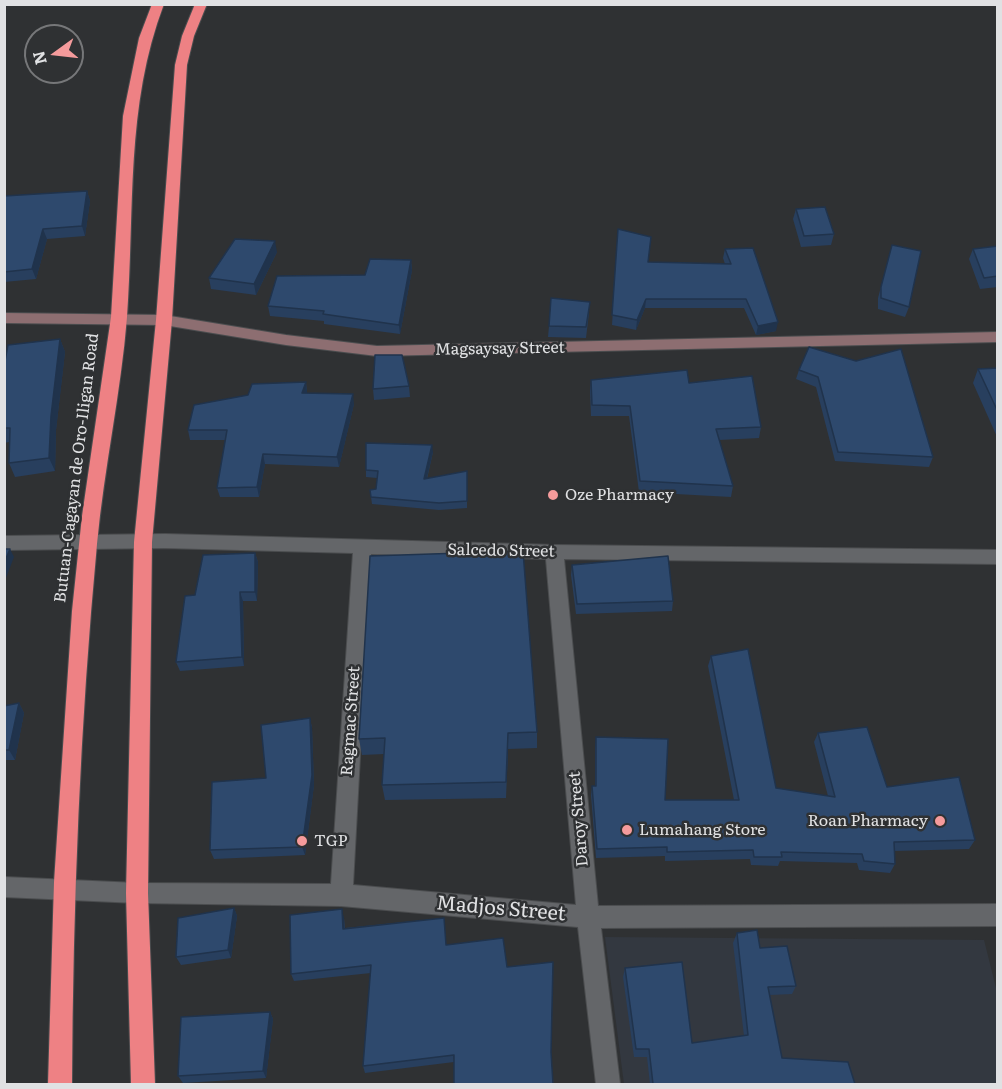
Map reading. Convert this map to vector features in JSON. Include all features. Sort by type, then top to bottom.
[{"type":"highway","name":"Butuan-Cagayan de Oro-Iligan Road","points":[[60,1084],[60,972],[88,541],[106,425],[119,317],[133,96],[138,54],[159,4]]},
{"type":"highway","points":[[143,1084],[137,893],[143,542],[164,320],[181,65],[188,36],[201,4]]},
{"type":"street","name":"Magsaysay Street","points":[[4,318],[119,317],[164,320],[304,343],[377,351],[665,347],[998,337]]},
{"type":"street","name":"Salcedo Street","points":[[4,543],[88,541],[554,552],[998,557]]},
{"type":"street","name":"Ragmac Street","points":[[340,895],[362,548]]},
{"type":"street","name":"Daroy Street","points":[[554,552],[588,917],[608,1084]]},
{"type":"street","name":"Madjos Street","points":[[4,887],[137,893],[340,895],[588,917],[997,916]]},
{"type":"shaded area","points":[[605,937],[984,940],[997,992],[997,1084],[624,1084]]},
{"type":"building","points":[[87,191],[82,226],[43,229],[32,269],[4,272],[4,196]]},
{"type":"building","points":[[825,207],[834,234],[804,236],[796,209]]},
{"type":"building","points":[[618,229],[651,237],[648,262],[731,264],[725,249],[753,248],[778,322],[758,326],[746,299],[646,299],[637,320],[612,315]]},
{"type":"building","points":[[235,239],[275,241],[254,284],[209,278]]},
{"type":"building","points":[[892,245],[921,251],[909,307],[881,298],[881,287]]},
{"type":"building","points":[[998,246],[998,276],[984,278],[973,249]]},
{"type":"building","points":[[370,259],[411,260],[399,325],[323,314],[324,311],[268,306],[277,276],[365,275]]},
{"type":"building","points":[[551,298],[590,302],[586,327],[549,326]]},
{"type":"building","points":[[60,339],[51,416],[49,458],[9,463],[10,428],[4,428],[4,366],[8,345]]},
{"type":"building","points":[[809,347],[856,361],[901,349],[933,457],[838,452],[818,377],[799,370]]},
{"type":"building","points":[[375,355],[402,355],[409,386],[373,389]]},
{"type":"building","points":[[998,368],[998,412],[978,369]]},
{"type":"building","points":[[687,370],[689,383],[752,376],[761,427],[716,429],[733,486],[640,481],[630,406],[592,405],[591,380]]},
{"type":"building","points":[[306,382],[302,393],[353,394],[337,457],[263,454],[257,487],[217,488],[227,430],[188,430],[194,405],[248,395],[252,384]]},
{"type":"building","points":[[366,443],[432,445],[424,479],[467,471],[467,501],[439,503],[371,497],[370,490],[376,489],[378,471],[366,470]]},
{"type":"building","points":[[4,549],[10,549],[4,563]]},
{"type":"building","points":[[523,551],[537,732],[508,733],[506,782],[382,785],[385,738],[359,739],[370,556]]},
{"type":"building","points":[[255,553],[255,592],[240,592],[242,657],[176,662],[185,596],[195,595],[203,555]]},
{"type":"building","points":[[668,556],[673,601],[577,604],[572,565]]},
{"type":"building","points":[[748,649],[776,788],[835,797],[818,733],[867,727],[887,787],[959,777],[975,840],[894,842],[895,864],[864,861],[862,854],[781,852],[782,857],[754,857],[753,850],[667,852],[667,847],[597,849],[592,786],[596,786],[596,737],[668,739],[665,800],[739,800],[711,656]]},
{"type":"building","points":[[19,703],[9,750],[4,750],[4,706]]},
{"type":"building","points":[[310,718],[312,775],[302,847],[210,850],[212,782],[266,778],[261,725]]},
{"type":"building","points":[[234,908],[228,950],[176,957],[178,918]]},
{"type":"building","points":[[342,909],[343,929],[444,918],[446,945],[503,938],[507,967],[553,962],[551,1052],[553,1084],[454,1084],[454,1055],[363,1066],[371,965],[291,974],[290,915]]},
{"type":"building","points":[[757,930],[760,948],[787,946],[796,986],[768,987],[782,1058],[848,1062],[855,1084],[653,1084],[649,1049],[636,1049],[625,968],[682,962],[692,1043],[748,1035],[737,933]]},
{"type":"building","points":[[270,1012],[263,1071],[178,1076],[181,1017]]},
{"type":"place","name":"Oze Pharmacy","points":[[553,495]]},
{"type":"place","name":"Roan Pharmacy","points":[[940,821]]},
{"type":"place","name":"Lumahang Store","points":[[627,830]]},
{"type":"place","name":"TGP","points":[[302,841]]}]
